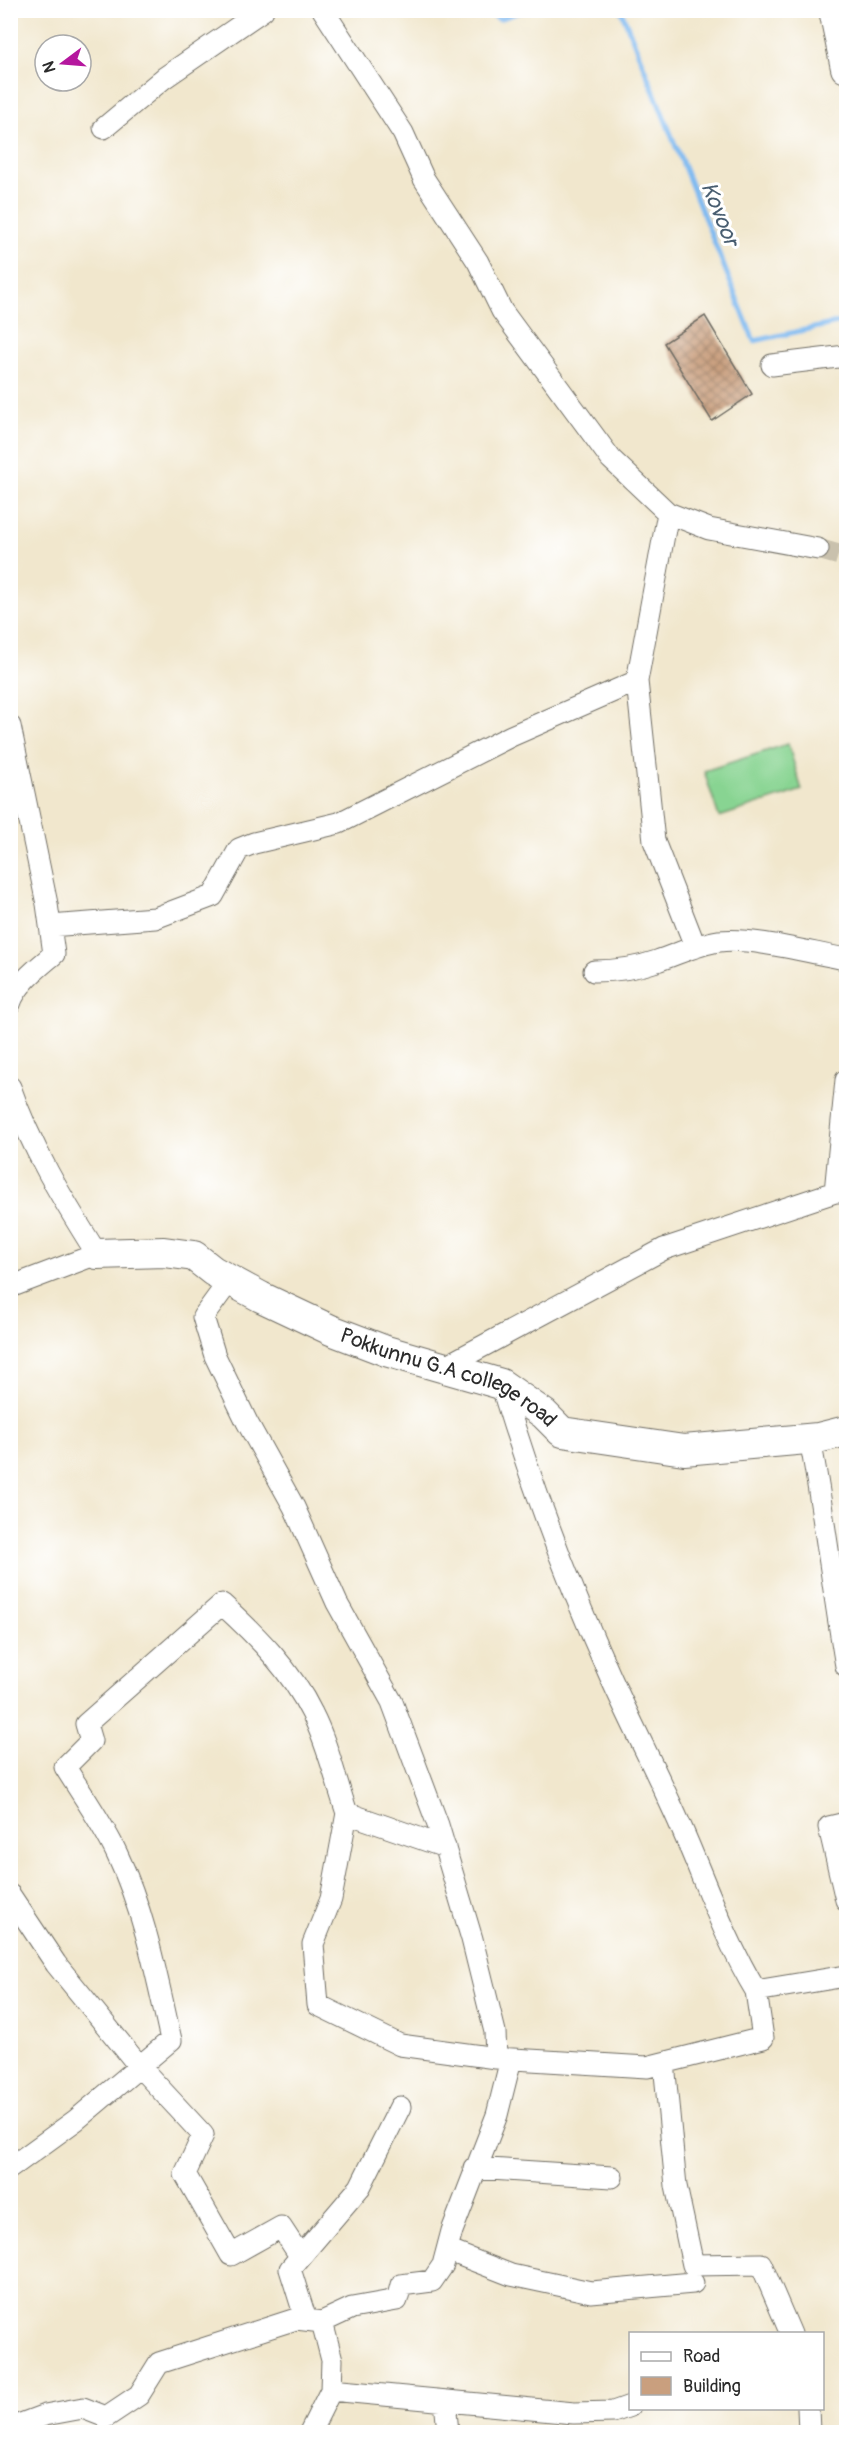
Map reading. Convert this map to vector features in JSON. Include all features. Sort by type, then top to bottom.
[{"type":"street","points":[[104,128],[164,78],[263,10]]},
{"type":"street","points":[[323,10],[402,133],[424,179],[478,262],[502,311],[610,459],[668,513],[709,529],[818,549]]},
{"type":"street","points":[[834,10],[846,68]]},
{"type":"street","points":[[772,366],[846,356]]},
{"type":"street","points":[[668,513],[637,681],[654,841],[695,946]]},
{"type":"street","points":[[50,926],[155,918],[213,896],[239,849],[254,843],[339,823],[511,736],[637,681]]},
{"type":"street","points":[[10,726],[45,892],[54,954],[32,974],[12,997],[10,1004]]},
{"type":"street","points":[[594,971],[614,971],[656,962],[695,946],[720,941],[743,941],[846,959]]},
{"type":"street","points":[[444,1367],[664,1249],[841,1192],[846,1080]]},
{"type":"street","points":[[10,1088],[43,1166],[97,1254],[10,1287]]},
{"type":"street","name":"Pokkunnu G.A college road","points":[[97,1254],[164,1252],[194,1256],[213,1271],[331,1330],[386,1351],[501,1383],[544,1414],[562,1432],[684,1450],[810,1439],[846,1431]]},
{"type":"street","points":[[10,2428],[45,2415],[83,2408],[106,2417],[139,2395],[159,2363],[296,2319],[314,2321],[352,2308],[397,2300],[401,2285],[432,2281],[443,2265],[474,2168],[497,2115],[504,2059],[445,1847],[392,1702],[337,1603],[294,1507],[247,1422],[215,1356],[202,1317],[230,1280]]},
{"type":"street","points":[[10,2168],[76,2120],[171,2040],[154,1962],[136,1901],[117,1854],[65,1767],[91,1741],[87,1724],[222,1604],[259,1638],[296,1685],[313,1714],[347,1813],[331,1899],[313,1944],[318,2005],[400,2045],[504,2059],[647,2067],[763,2038],[756,1991],[740,1964],[701,1869],[611,1678],[556,1543],[518,1440],[501,1383]]},
{"type":"street","points":[[810,1439],[846,1666]]},
{"type":"street","points":[[347,1813],[445,1847]]},
{"type":"street","points":[[846,1823],[829,1827],[846,1900]]},
{"type":"street","points":[[10,1895],[56,1964],[139,2066],[203,2135],[185,2174],[231,2255],[281,2227],[300,2256]]},
{"type":"street","points":[[756,1991],[846,1976]]},
{"type":"street","points":[[664,2062],[675,2186],[693,2265],[761,2264],[789,2332]]},
{"type":"street","points":[[310,2433],[331,2391],[332,2360],[290,2269],[360,2187],[400,2107]]},
{"type":"street","points":[[474,2168],[612,2178]]},
{"type":"street","points":[[447,2250],[511,2275],[591,2292],[693,2283]]},
{"type":"street","points":[[331,2391],[574,2413],[613,2412],[629,2406]]},
{"type":"street","points":[[445,2401],[448,2433]]},
{"type":"street","points":[[808,2410],[809,2433]]},
{"type":"green space","points":[[788,744],[802,790],[719,817],[704,771]]},
{"type":"building","points":[[705,316],[752,394],[712,421],[664,343]]},
{"type":"waterway","name":"Kovoor","points":[[485,10],[499,19],[526,10]]},
{"type":"waterway","name":"Kovoor","points":[[621,10],[754,341],[846,321]]},
{"type":"tunnel","points":[[818,549],[846,557]]}]
